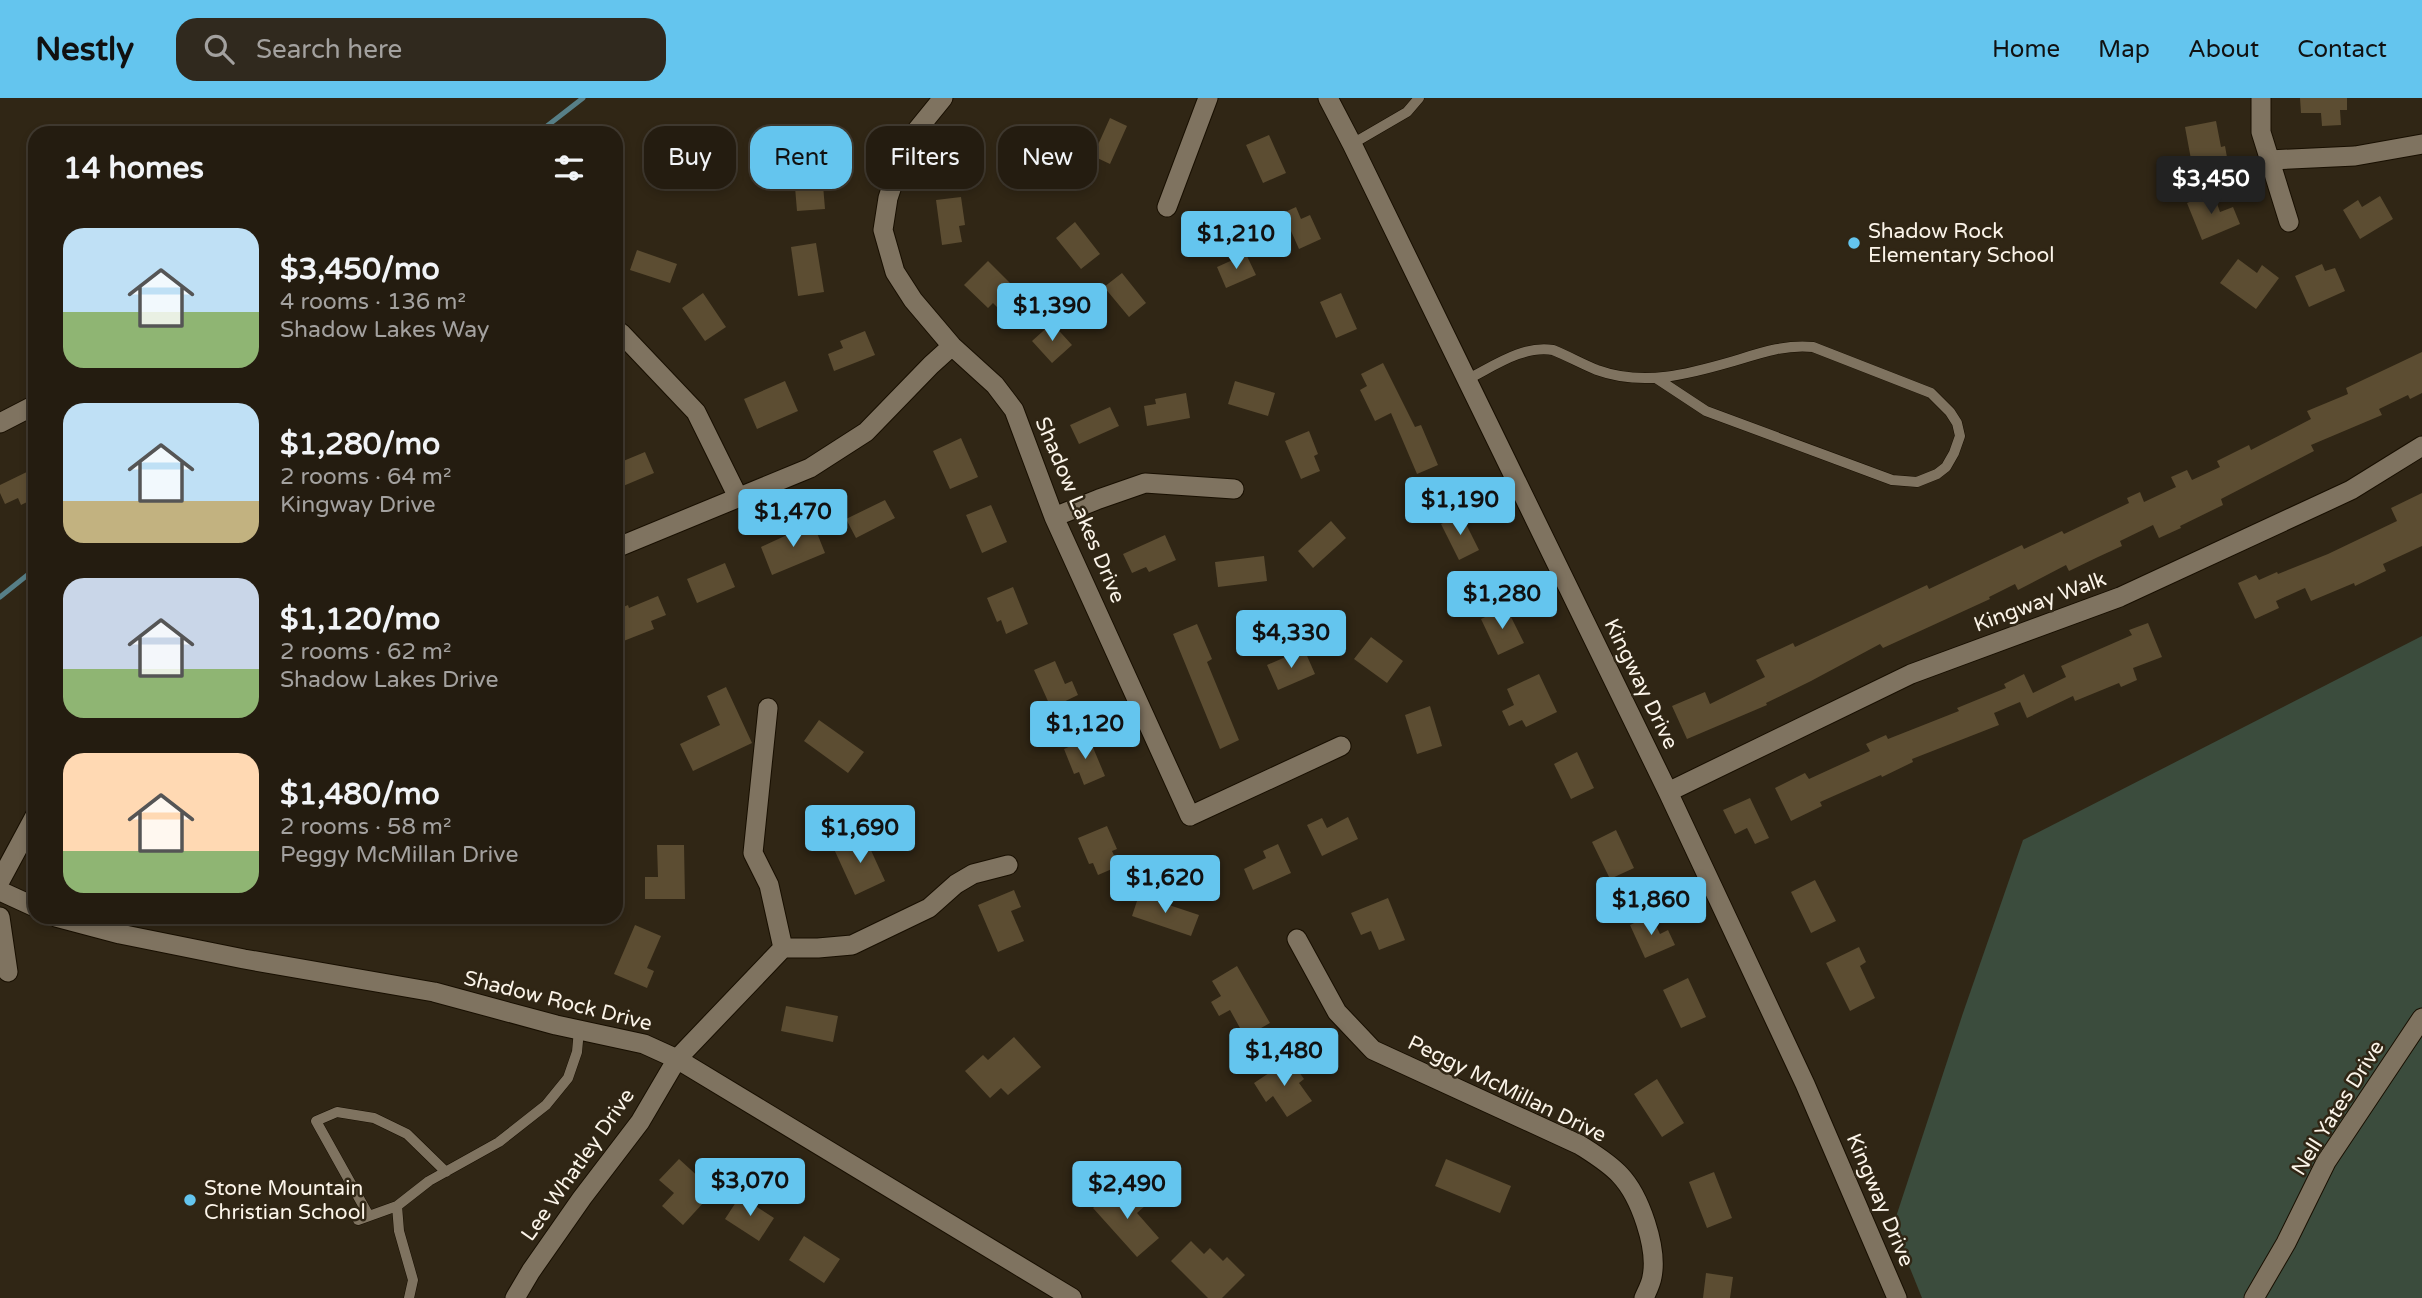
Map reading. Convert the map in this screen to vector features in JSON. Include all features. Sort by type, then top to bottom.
[{"type":"street","name":"Shadow Lakes Drive","points":[[943,98],[916,130],[904,150],[888,198],[883,230],[895,272],[913,300],[952,346],[995,385],[1014,410],[1054,517],[1190,816],[1341,746]]},
{"type":"street","points":[[1167,207],[1208,98]]},
{"type":"street","name":"Kingway Drive","points":[[1328,98],[1668,792],[1805,1084],[1897,1298]]},
{"type":"street","points":[[2261,98],[2261,132],[2289,222]]},
{"type":"street","points":[[2269,160],[2354,156],[2422,144]]},
{"type":"street","points":[[623,335],[696,412],[737,497]]},
{"type":"street","points":[[623,545],[810,468],[866,432],[952,346]]},
{"type":"street","points":[[0,423],[28,409]]},
{"type":"street","name":"Kingway Walk","points":[[1668,792],[1911,674],[2120,597],[2351,489],[2422,446]]},
{"type":"street","points":[[1054,517],[1145,483],[1234,489]]},
{"type":"street","points":[[768,708],[753,853],[769,885],[783,948],[852,945],[929,908],[956,884],[973,874],[1008,865]]},
{"type":"street","points":[[0,881],[28,829]]},
{"type":"street","points":[[0,891],[28,904]]},
{"type":"street","points":[[0,917],[8,972]]},
{"type":"street","name":"Shadow Rock Drive","points":[[82,924],[244,959],[434,992],[643,1044],[677,1059],[1072,1298]]},
{"type":"street","name":"Peggy McMillan Drive","points":[[1297,939],[1337,1012],[1373,1050],[1580,1145],[1621,1176],[1647,1225],[1653,1253],[1652,1277],[1644,1298]]},
{"type":"street","name":"Lee Whatley Drive","points":[[515,1298],[545,1250],[640,1122],[677,1059],[783,948]]},
{"type":"street","name":"Nell Yates Drive","points":[[2254,1298],[2286,1243],[2326,1162],[2422,1018]]},
{"type":"lane","points":[[1352,144],[1407,112],[1419,98]]},
{"type":"lane","points":[[1468,379],[1520,354],[1544,348],[1608,373],[1626,377],[1656,378],[1685,375],[1791,346],[1813,347],[1931,393],[1950,412],[1957,423],[1960,436],[1946,467],[1937,474],[1917,482],[1892,480],[1706,411],[1656,378]]},
{"type":"lane","points":[[446,1172],[407,1134],[374,1118],[337,1112],[316,1121],[364,1218],[397,1206],[429,1181],[446,1172],[499,1142],[546,1105],[568,1078],[577,1052],[579,1030]]},
{"type":"lane","points":[[397,1206],[399,1231],[413,1280],[409,1298]]},
{"type":"green space","points":[[2422,636],[2422,1298],[1922,1298],[1893,1226],[2023,840]]},
{"type":"building","points":[[2300,98],[2347,98],[2347,110],[2340,110],[2341,125],[2322,126],[2321,113],[2301,113]]},
{"type":"building","points":[[1110,118],[1127,126],[1110,164],[1097,158],[1097,147]]},
{"type":"building","points":[[2216,121],[2221,147],[2225,146],[2228,163],[2193,170],[2185,127]]},
{"type":"building","points":[[1269,135],[1286,173],[1263,183],[1246,145]]},
{"type":"building","points":[[795,189],[823,189],[825,209],[797,211]]},
{"type":"building","points":[[2213,192],[2220,212],[2233,207],[2240,224],[2202,240],[2187,203]]},
{"type":"building","points":[[2380,196],[2393,219],[2360,239],[2343,210],[2358,200],[2362,207]]},
{"type":"building","points":[[961,197],[965,225],[959,226],[962,242],[942,245],[936,200]]},
{"type":"building","points":[[1296,207],[1301,219],[1310,215],[1321,239],[1299,249],[1283,213]]},
{"type":"building","points":[[1075,222],[1100,254],[1081,269],[1056,238]]},
{"type":"building","points":[[816,243],[824,292],[798,296],[791,247]]},
{"type":"building","points":[[637,250],[677,264],[670,283],[630,270]]},
{"type":"building","points":[[1246,254],[1256,275],[1226,288],[1217,267]]},
{"type":"building","points":[[2238,259],[2257,273],[2262,265],[2279,278],[2256,309],[2220,283]]},
{"type":"building","points":[[988,261],[1010,283],[1005,287],[1017,299],[1003,313],[993,303],[988,308],[964,285]]},
{"type":"building","points":[[2322,264],[2325,271],[2335,268],[2345,291],[2309,307],[2295,276]]},
{"type":"building","points":[[1122,273],[1146,303],[1129,317],[1104,287]]},
{"type":"building","points":[[703,293],[726,327],[705,341],[682,308]]},
{"type":"building","points":[[1341,293],[1357,329],[1336,338],[1320,302]]},
{"type":"building","points":[[1052,323],[1072,345],[1052,363],[1032,341]]},
{"type":"building","points":[[865,331],[875,355],[834,371],[828,354],[843,348],[840,341]]},
{"type":"building","points":[[2422,352],[2422,393],[2410,399],[2408,395],[2379,409],[2382,415],[2311,445],[2314,451],[2221,499],[2223,505],[2180,526],[2181,528],[2159,538],[2153,525],[2120,541],[2122,546],[2069,571],[2066,565],[2018,590],[2015,584],[1989,597],[1990,599],[1883,648],[1880,644],[1766,703],[1767,705],[1687,739],[1672,706],[1705,692],[1710,704],[1765,677],[1756,660],[1793,643],[1795,647],[1927,585],[1929,589],[2022,545],[2024,549],[2062,531],[2064,534],[2129,503],[2127,498],[2140,492],[2144,502],[2176,487],[2171,477],[2187,470],[2192,480],[2220,467],[2217,461],[2249,445],[2251,450],[2311,419],[2307,411],[2348,394],[2346,388]]},
{"type":"building","points":[[1383,363],[1415,427],[1421,425],[1438,465],[1417,474],[1391,413],[1375,421],[1360,390],[1367,386],[1361,374]]},
{"type":"building","points":[[785,381],[798,411],[757,429],[744,399]]},
{"type":"building","points":[[1235,381],[1275,393],[1268,416],[1228,404]]},
{"type":"building","points":[[1186,393],[1190,418],[1147,426],[1144,406],[1156,404],[1155,399]]},
{"type":"building","points":[[1110,407],[1119,426],[1079,444],[1070,425]]},
{"type":"building","points":[[1309,431],[1318,454],[1314,456],[1320,471],[1301,479],[1285,441]]},
{"type":"building","points":[[961,438],[978,477],[950,489],[933,451]]},
{"type":"building","points":[[645,452],[654,473],[623,486],[623,461]]},
{"type":"building","points":[[28,471],[28,502],[21,505],[18,498],[5,504],[0,485]]},
{"type":"building","points":[[2422,493],[2422,546],[2383,564],[2386,571],[2355,586],[2354,583],[2311,601],[2305,588],[2276,601],[2279,608],[2255,619],[2238,583],[2256,575],[2259,580],[2277,572],[2278,574],[2397,521],[2391,508]]},
{"type":"building","points":[[885,500],[895,518],[856,538],[846,519]]},
{"type":"building","points":[[991,505],[1007,542],[982,553],[966,515]]},
{"type":"building","points":[[1461,514],[1479,550],[1459,560],[1441,524]]},
{"type":"building","points":[[1331,521],[1346,538],[1313,568],[1298,551]]},
{"type":"building","points":[[813,523],[825,553],[772,575],[761,547]]},
{"type":"building","points":[[1165,535],[1176,560],[1149,572],[1146,567],[1132,573],[1123,554]]},
{"type":"building","points":[[1264,556],[1267,581],[1218,587],[1215,562]]},
{"type":"building","points":[[725,563],[735,587],[697,603],[687,579]]},
{"type":"building","points":[[1013,587],[1028,624],[1006,634],[1001,620],[997,622],[987,598]]},
{"type":"building","points":[[658,596],[666,615],[651,621],[654,629],[623,641],[623,607],[628,605],[629,608]]},
{"type":"building","points":[[1506,607],[1524,643],[1498,655],[1481,619]]},
{"type":"building","points":[[2148,623],[2162,657],[2133,668],[2137,680],[2121,687],[2119,683],[2075,701],[2073,696],[2027,718],[2020,702],[1994,713],[1999,725],[1912,759],[1913,762],[1882,777],[1881,775],[1820,802],[1822,806],[1791,821],[1775,788],[1805,773],[1809,779],[1870,751],[1866,744],[1886,735],[1888,739],[1959,711],[1957,708],[2006,688],[2004,684],[2024,674],[2033,693],[2066,677],[2061,666],[2132,635],[2129,630]]},
{"type":"building","points":[[1197,624],[1212,659],[1207,662],[1239,740],[1220,749],[1173,634]]},
{"type":"building","points":[[1371,637],[1403,661],[1387,683],[1354,659]]},
{"type":"building","points":[[1304,649],[1315,674],[1278,690],[1267,665]]},
{"type":"building","points":[[1055,661],[1065,684],[1072,681],[1078,695],[1051,708],[1034,670]]},
{"type":"building","points":[[1539,674],[1557,712],[1526,727],[1522,720],[1509,726],[1502,711],[1514,705],[1507,689]]},
{"type":"building","points":[[726,687],[752,743],[693,771],[680,744],[720,725],[707,696]]},
{"type":"building","points":[[1430,706],[1442,746],[1417,754],[1405,715]]},
{"type":"building","points":[[819,720],[864,752],[848,773],[804,741]]},
{"type":"building","points":[[1089,738],[1105,776],[1084,785],[1079,772],[1074,774],[1064,749]]},
{"type":"building","points":[[1577,752],[1594,788],[1571,799],[1554,764]]},
{"type":"building","points":[[1750,798],[1769,838],[1755,844],[1747,828],[1735,834],[1723,810]]},
{"type":"building","points":[[1348,817],[1358,839],[1322,856],[1307,825],[1322,818],[1327,828]]},
{"type":"building","points":[[1107,826],[1117,849],[1112,851],[1119,866],[1098,875],[1093,863],[1089,864],[1078,838]]},
{"type":"building","points":[[1616,830],[1634,868],[1610,879],[1592,842]]},
{"type":"building","points":[[864,835],[885,881],[855,895],[834,849]]},
{"type":"building","points":[[1278,844],[1291,873],[1253,890],[1244,869],[1266,858],[1263,851]]},
{"type":"building","points":[[657,845],[684,845],[685,899],[645,899],[645,877],[658,877]]},
{"type":"building","points":[[1815,880],[1836,921],[1811,933],[1791,892]]},
{"type":"building","points":[[1014,890],[1021,907],[1011,911],[1024,941],[998,952],[978,905]]},
{"type":"building","points":[[1139,895],[1199,915],[1191,936],[1132,916]]},
{"type":"building","points":[[1388,898],[1405,940],[1379,950],[1371,931],[1361,935],[1351,913]]},
{"type":"building","points":[[1651,915],[1660,934],[1668,930],[1675,945],[1645,958],[1630,925]]},
{"type":"building","points":[[635,925],[661,936],[647,968],[654,971],[647,988],[614,974]]},
{"type":"building","points":[[1859,947],[1866,962],[1860,966],[1875,998],[1850,1011],[1826,963]]},
{"type":"building","points":[[1237,966],[1270,1023],[1245,1037],[1230,1010],[1219,1016],[1211,1002],[1221,996],[1212,981]]},
{"type":"building","points":[[1688,978],[1706,1017],[1681,1028],[1663,990]]},
{"type":"building","points":[[786,1006],[838,1016],[833,1042],[781,1031]]},
{"type":"building","points":[[1014,1037],[1041,1067],[1008,1095],[1001,1088],[990,1098],[965,1071],[983,1055],[988,1060]]},
{"type":"building","points":[[1290,1059],[1304,1079],[1299,1083],[1312,1101],[1287,1117],[1273,1096],[1266,1102],[1254,1083]]},
{"type":"building","points":[[1657,1079],[1684,1123],[1662,1137],[1634,1094]]},
{"type":"building","points":[[679,1159],[714,1191],[683,1225],[662,1206],[674,1193],[659,1180]]},
{"type":"building","points":[[1446,1159],[1511,1186],[1500,1213],[1435,1186]]},
{"type":"building","points":[[1714,1172],[1732,1218],[1707,1228],[1689,1182]]},
{"type":"building","points":[[1114,1190],[1124,1202],[1134,1192],[1146,1205],[1137,1213],[1159,1238],[1137,1257],[1093,1208]]},
{"type":"building","points":[[740,1196],[774,1218],[759,1241],[725,1219]]},
{"type":"building","points":[[804,1236],[840,1259],[824,1283],[789,1260]]},
{"type":"building","points":[[1191,1241],[1204,1254],[1210,1248],[1223,1261],[1227,1257],[1245,1275],[1222,1298],[1208,1298],[1171,1261]]},
{"type":"building","points":[[1706,1273],[1733,1277],[1730,1298],[1703,1298]]},
{"type":"waterway","points":[[547,126],[583,98]]},
{"type":"waterway","points":[[0,597],[28,575]]},
{"type":"place","name":"Shadow Rock Elementary School","points":[[1854,243]]},
{"type":"place","name":"Stone Mountain Christian School","points":[[190,1200]]}]
